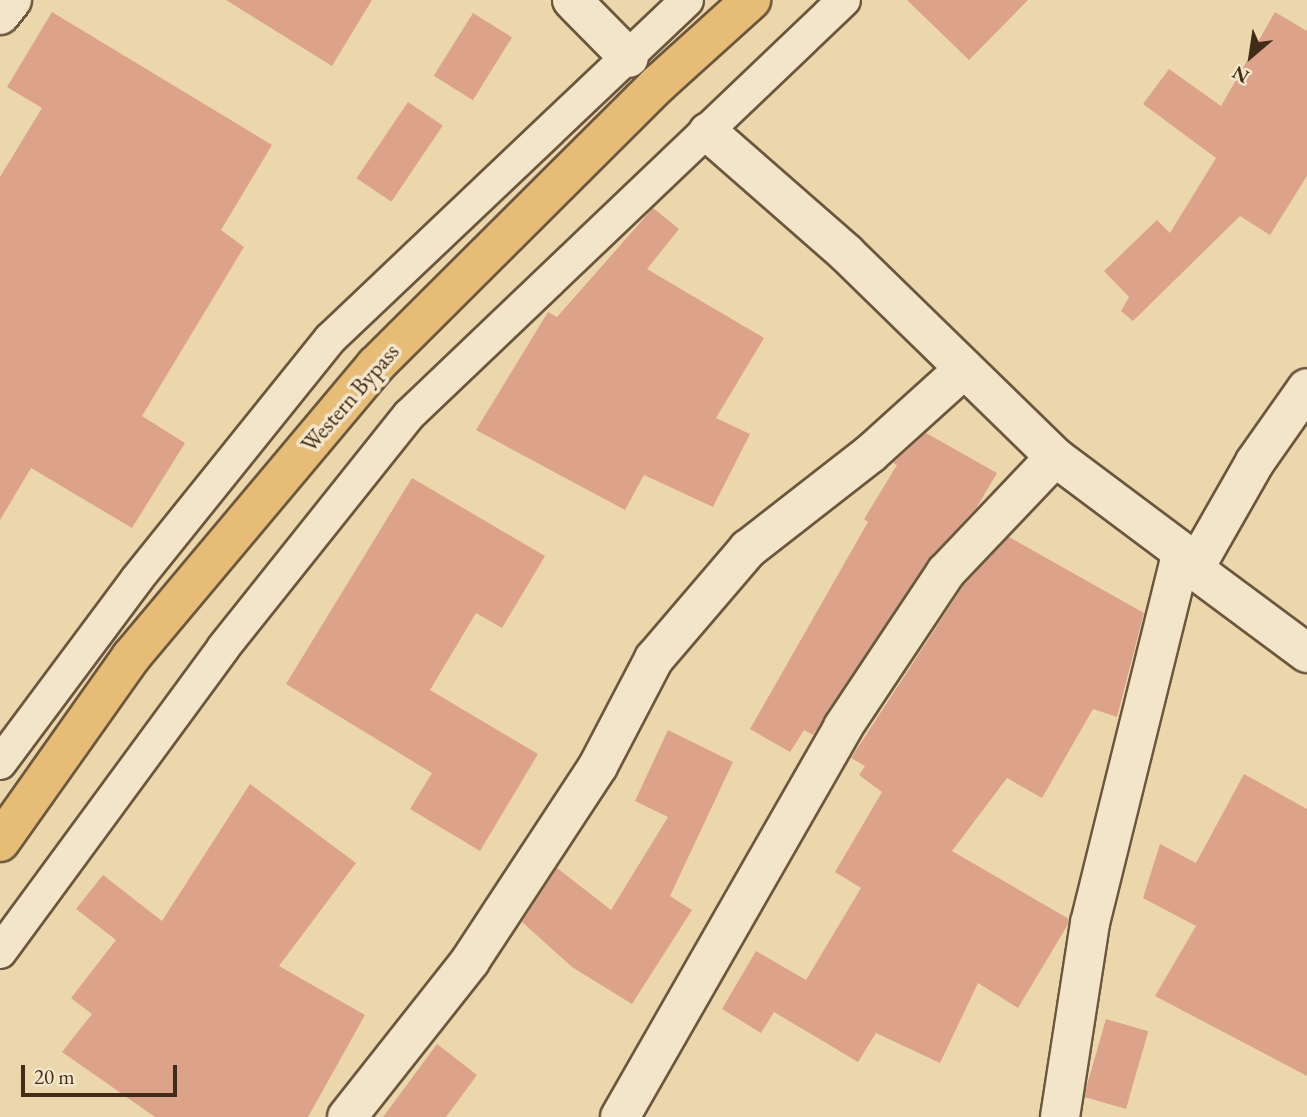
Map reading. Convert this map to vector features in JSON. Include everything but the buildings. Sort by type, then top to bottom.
[{"type":"main road","name":"Western Bypass","points":[[0,842],[131,656],[376,365],[657,85],[751,0]]},
{"type":"street","points":[[0,15],[12,0]]},
{"type":"street","points":[[572,0],[629,58]]},
{"type":"street","points":[[708,132],[846,253],[1055,457],[1307,653]]},
{"type":"street","points":[[347,1117],[470,961],[598,766],[654,659],[748,549],[870,454],[964,369]]},
{"type":"street","points":[[1060,1117],[1090,923],[1188,561],[1307,388]]},
{"type":"street","points":[[620,1117],[850,716],[946,572],[1055,457]]},
{"type":"lane","points":[[0,763],[137,579],[330,339],[629,58],[687,0]]},
{"type":"lane","points":[[0,952],[215,658],[409,415],[844,0]]}]
